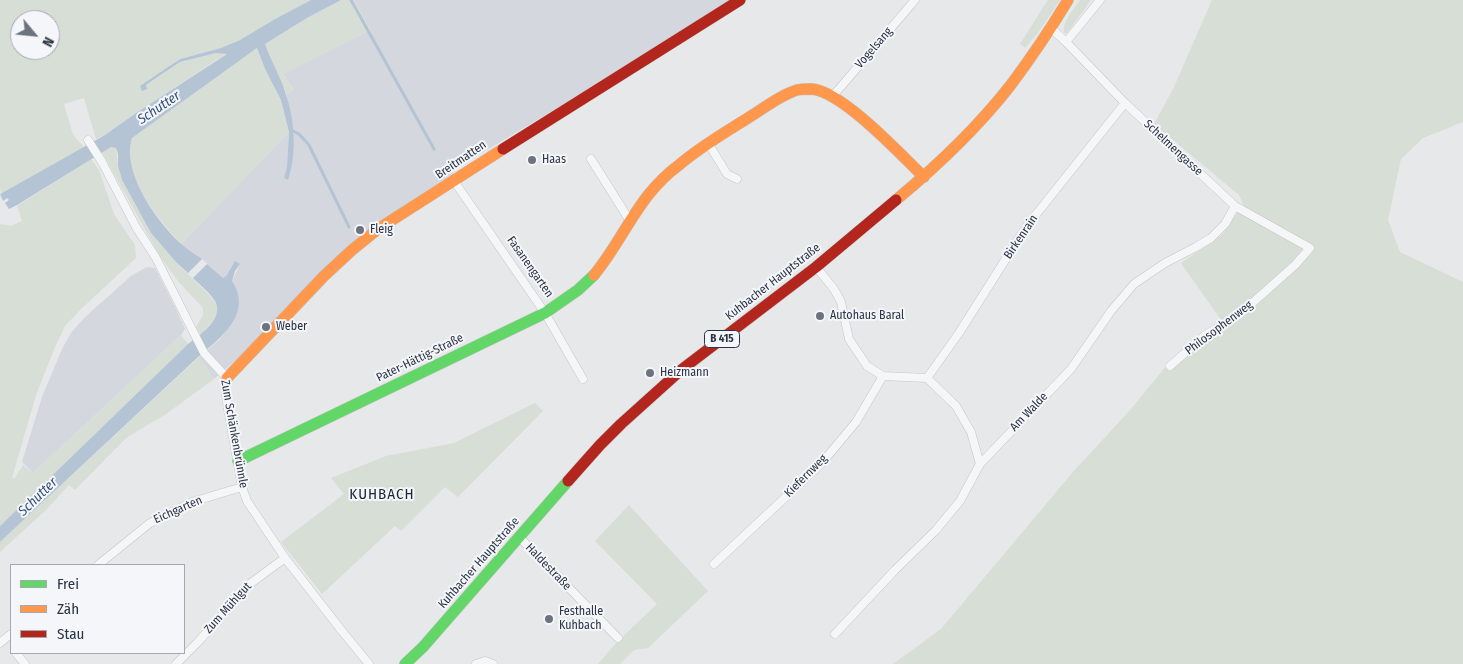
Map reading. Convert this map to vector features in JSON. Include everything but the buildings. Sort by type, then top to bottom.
[{"type":"street","name":"Breitmatten","points":[[227,378],[324,276],[378,229],[740,0]]},
{"type":"street","name":"Vogelsang","points":[[833,96],[915,0]]},
{"type":"street","name":"B 415","points":[[1051,28],[1068,0]]},
{"type":"street","points":[[1066,42],[1100,0]]},
{"type":"street","name":"Schelmengasse","points":[[1051,28],[1125,103],[1235,206],[1310,248]]},
{"type":"street","name":"Kuhbacher Hauptstraße","points":[[410,663],[600,445],[681,370],[816,267],[924,177],[993,106],[1022,70],[1051,28]]},
{"type":"street","name":"Fasanengarten","points":[[454,181],[545,313],[586,284],[597,272],[630,221],[659,183],[680,164],[708,143],[798,90],[814,89],[833,96],[857,114],[924,177]]},
{"type":"street","name":"Birkenrain","points":[[927,378],[959,333],[1026,227],[1125,103]]},
{"type":"street","name":"Zum Schänkenbrünnle","points":[[88,140],[102,162],[136,227],[156,258],[204,353],[227,378],[226,395],[242,486],[247,501],[284,558],[369,664]]},
{"type":"street","points":[[708,143],[727,174],[737,179]]},
{"type":"street","points":[[591,159],[630,221]]},
{"type":"street","name":"Am Walde","points":[[835,634],[895,570],[936,530],[960,501],[980,464],[1071,369],[1111,311],[1134,284],[1165,263],[1211,238],[1224,224],[1235,206]]},
{"type":"street","name":"Philosophenweg","points":[[1170,366],[1204,336],[1240,314],[1295,265],[1310,248]]},
{"type":"street","points":[[816,267],[834,289],[841,302],[850,339],[856,352],[867,366],[883,376],[927,378],[956,406],[971,432],[980,464]]},
{"type":"street","points":[[545,313],[583,379]]},
{"type":"street","name":"Pater-Hättig-Straße","points":[[238,461],[545,313]]},
{"type":"street","name":"Kiefernweg","points":[[714,564],[821,464],[856,422],[883,376]]},
{"type":"street","name":"Eichgarten","points":[[99,564],[150,523],[192,502],[242,486]]},
{"type":"street","name":"Haldestraße","points":[[520,538],[618,638]]},
{"type":"street","name":"Zum Mühlgut","points":[[176,664],[251,583],[284,558]]},
{"type":"street","points":[[17,654],[25,664]]},
{"type":"street","points":[[476,664],[485,661],[493,664]]},
{"type":"shaded area","points":[[0,0],[311,0],[240,40],[221,48],[179,59],[146,86],[180,62],[216,53],[227,53],[105,135],[96,139],[84,98],[64,104],[73,135],[84,147],[2,193],[0,190]]},
{"type":"shaded area","points":[[341,0],[354,0],[370,30],[283,74],[294,91],[286,94],[265,44]]},
{"type":"shaded area","points":[[354,0],[733,0],[672,39],[452,171],[455,176],[376,227],[269,331],[214,379],[199,357],[220,339],[234,320],[232,281],[240,264],[223,278],[202,259],[181,244],[289,132],[287,167],[284,178],[287,180],[294,132],[286,94],[294,90],[283,74],[370,30]]},
{"type":"shaded area","points":[[1048,0],[1060,0],[1038,33],[1025,48],[1020,44]]},
{"type":"shaded area","points":[[1080,0],[1091,0],[1067,33],[1064,33],[1065,24]]},
{"type":"shaded area","points":[[1212,0],[1463,0],[1463,122],[1423,138],[1401,159],[1388,220],[1400,252],[1463,282],[1463,664],[893,664],[941,629],[1073,472],[1131,409],[1167,365],[1221,320],[1181,263],[1223,234],[1243,204],[1239,195],[1154,124],[1174,87]]},
{"type":"shaded area","points":[[257,48],[265,69],[281,100],[289,132],[181,244],[162,222],[136,181],[130,152],[132,138]]},
{"type":"shaded area","points":[[111,147],[116,148],[122,180],[151,233],[217,306],[217,313],[201,335],[196,327],[203,315],[203,308],[178,281],[159,255],[102,152]]},
{"type":"shaded area","points":[[91,159],[99,170],[114,214],[135,245],[136,258],[65,326],[36,395],[12,478],[15,478],[23,465],[33,473],[181,335],[188,344],[0,526],[0,224],[11,226],[22,221],[17,206]]},
{"type":"shaded area","points":[[147,267],[155,268],[185,329],[181,335],[33,473],[22,462],[42,397],[62,349],[71,333],[84,318],[131,276]]},
{"type":"shaded area","points":[[199,357],[214,379],[166,414],[126,438],[75,490],[69,485],[46,510],[0,552],[0,542]]},
{"type":"shaded area","points":[[535,403],[543,411],[458,497],[445,487],[401,531],[395,526],[322,594],[281,542],[344,494],[331,478],[386,456],[454,443]]},
{"type":"shaded area","points":[[629,505],[708,591],[648,648],[634,650],[620,664],[598,664],[616,643],[657,604],[595,541]]},
{"type":"water","name":"Schutter","points":[[311,0],[341,0],[265,44],[284,88],[293,126],[293,159],[288,180],[284,178],[287,167],[289,132],[281,100],[265,69],[257,48],[132,138],[130,151],[132,166],[143,195],[171,234],[202,259],[188,273],[151,233],[122,180],[116,148],[111,147],[9,209],[5,203],[9,200],[7,198],[3,201],[0,194],[105,135],[227,54],[216,53],[180,62],[146,85],[147,89],[142,91],[140,86],[180,59],[221,48],[240,40]]},
{"type":"water","name":"Schutter","points":[[235,261],[240,264],[235,271],[232,281],[237,291],[239,302],[238,311],[228,329],[0,542],[0,526],[188,344],[209,326],[217,314],[215,301],[193,278],[207,264],[223,278],[227,275]]},
{"type":"waterway","points":[[351,0],[434,149]]},
{"type":"waterway","points":[[291,130],[299,134],[309,145],[349,227]]},
{"type":"traffic: fast","points":[[238,461],[545,313],[578,290],[594,275]]},
{"type":"traffic: fast","points":[[405,664],[423,647],[568,481]]},
{"type":"traffic: slow","points":[[896,200],[956,146],[997,102],[1033,54],[1068,0]]},
{"type":"traffic: slow","points":[[594,275],[652,190],[667,175],[712,140],[778,99],[797,90],[812,89],[825,93],[839,101],[855,112],[887,140],[924,177]]},
{"type":"traffic: slow","points":[[227,378],[324,276],[352,250],[378,229],[503,149]]},
{"type":"traffic: jam","points":[[503,149],[740,0]]},
{"type":"traffic: jam","points":[[568,481],[621,424],[681,370],[816,267],[896,200]]},
{"type":"place","name":"Haas","points":[[532,160]]},
{"type":"place","name":"Fleig","points":[[360,230]]},
{"type":"place","name":"Autohaus Baral","points":[[820,316]]},
{"type":"place","name":"Weber","points":[[266,327]]},
{"type":"place","name":"Heizmann","points":[[650,373]]},
{"type":"place","name":"Festhalle Kuhbach","points":[[549,619]]},
{"type":"district","name":"KUHBACH","points":[[382,495]]}]
